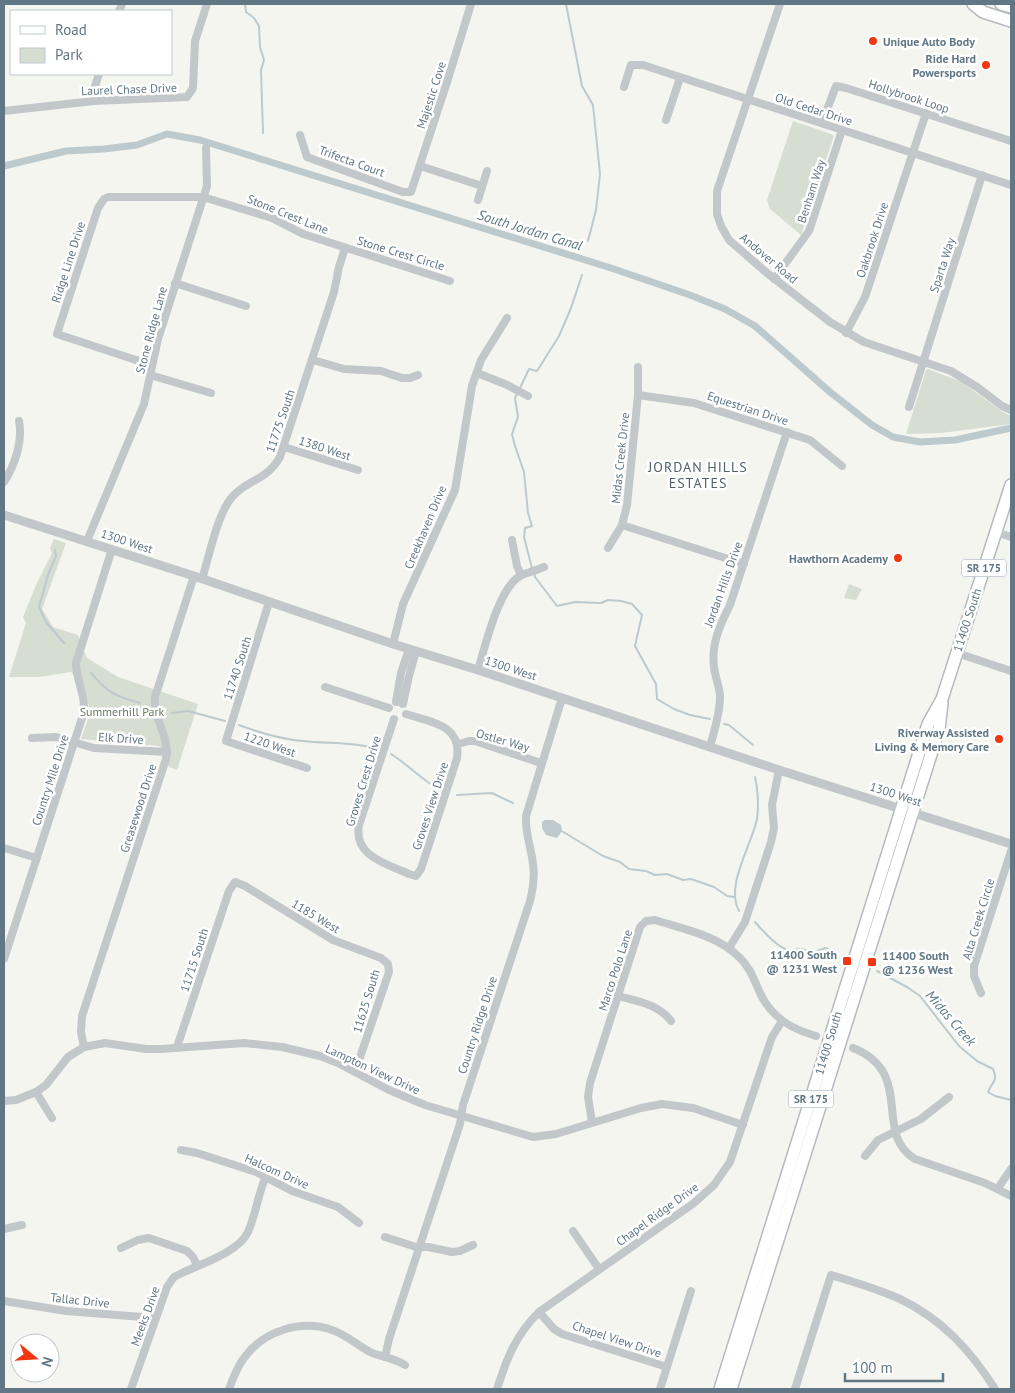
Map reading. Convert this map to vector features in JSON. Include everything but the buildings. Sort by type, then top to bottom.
[{"type":"main road","points":[[973,4],[983,12],[1011,21]]},
{"type":"main road","points":[[1001,4],[1011,7]]},
{"type":"main road","name":"11400 South","points":[[720,1389],[928,724],[942,699],[1011,485]]},
{"type":"main road","name":"11400 South","points":[[731,1389],[939,729],[942,699]]},
{"type":"street","name":"Laurel Chase Drive","points":[[4,111],[94,101],[188,97],[194,88],[195,41],[207,4]]},
{"type":"street","name":"Majestic Cove","points":[[411,192],[471,4]]},
{"type":"street","name":"Andover Road","points":[[780,4],[717,191],[717,214],[721,226],[729,240],[774,278],[846,333],[864,342],[956,374],[1002,406],[1011,410]]},
{"type":"street","name":"Old Cedar Drive","points":[[624,87],[631,65],[643,65],[1011,183]]},
{"type":"street","points":[[94,101],[94,89],[99,75]]},
{"type":"street","points":[[666,120],[680,78]]},
{"type":"street","name":"Hollybrook Loop","points":[[822,123],[836,86],[1011,141]]},
{"type":"street","name":"Oakbrook Drive","points":[[846,333],[865,297],[926,113]]},
{"type":"street","name":"Benham Way","points":[[774,278],[809,232],[842,130]]},
{"type":"street","name":"Trifecta Court","points":[[300,135],[307,157],[404,192],[411,192]]},
{"type":"street","name":"Stone Ridge Lane","points":[[87,541],[144,404],[158,338],[208,177],[206,148]]},
{"type":"street","points":[[420,166],[482,186]]},
{"type":"street","points":[[478,200],[487,171]]},
{"type":"street","name":"Sparta Way","points":[[909,407],[982,175]]},
{"type":"street","name":"Stone Crest Lane","points":[[104,199],[114,196],[203,197],[272,218],[295,231],[345,248]]},
{"type":"street","name":"Ridge Line Drive","points":[[104,199],[98,208],[57,334],[139,361],[152,363]]},
{"type":"street","name":"Stone Crest Circle","points":[[345,248],[450,281]]},
{"type":"street","name":"11775 South","points":[[198,577],[227,504],[239,490],[270,472],[276,465],[284,447],[313,360],[337,283],[339,267],[345,248]]},
{"type":"street","points":[[175,283],[246,306]]},
{"type":"street","name":"Creekhaven Drive","points":[[393,644],[403,604],[455,490],[472,386],[481,360],[507,318]]},
{"type":"street","points":[[313,360],[344,369],[381,371],[402,378],[418,376]]},
{"type":"street","name":"Midas Creek Drive","points":[[608,548],[622,524],[627,505],[638,395],[638,367]]},
{"type":"street","points":[[477,373],[528,396]]},
{"type":"street","points":[[150,375],[211,393]]},
{"type":"street","name":"Equestrian Drive","points":[[638,395],[694,403],[810,440],[842,466]]},
{"type":"street","points":[[4,482],[20,440],[21,430],[18,421]]},
{"type":"street","name":"Jordan Hills Drive","points":[[710,747],[720,697],[714,667],[713,647],[718,629],[730,605],[787,432]]},
{"type":"street","name":"1380 West","points":[[284,447],[358,470]]},
{"type":"street","name":"1300 West","points":[[4,515],[198,577],[393,644],[1011,844]]},
{"type":"street","points":[[622,524],[744,564]]},
{"type":"street","points":[[996,532],[1011,537]]},
{"type":"street","points":[[512,540],[517,566],[525,574]]},
{"type":"street","name":"Country Mile Drive","points":[[4,959],[7,941],[37,858],[85,707],[76,673],[76,664],[112,549]]},
{"type":"street","points":[[478,670],[501,598],[508,588],[525,574],[544,567]]},
{"type":"street","name":"Greasewood Drive","points":[[84,1047],[81,1032],[82,1016],[167,752],[165,738],[155,714],[155,697],[198,577]]},
{"type":"street","name":"11740 South","points":[[226,740],[269,602]]},
{"type":"street","points":[[325,687],[390,708],[400,703],[409,676],[413,650]]},
{"type":"street","points":[[957,653],[1011,671]]},
{"type":"street","name":"Country Ridge Drive","points":[[385,1357],[389,1339],[460,1124],[463,1105],[532,895],[534,876],[527,840],[526,816],[562,698]]},
{"type":"street","points":[[400,703],[406,709],[406,714]]},
{"type":"street","points":[[390,708],[390,713],[394,718],[402,718],[406,714]]},
{"type":"street","points":[[406,714],[446,728],[458,744]]},
{"type":"street","name":"Groves Crest Drive","points":[[394,718],[359,825],[358,836],[368,854],[416,876]]},
{"type":"street","name":"Elk Drive","points":[[32,738],[56,737],[103,749],[167,752]]},
{"type":"street","name":"1220 West","points":[[226,740],[307,768]]},
{"type":"street","name":"Ostler Way","points":[[458,744],[475,741],[542,763]]},
{"type":"street","name":"Groves View Drive","points":[[416,876],[421,869],[457,758],[458,744]]},
{"type":"street","points":[[729,948],[746,922],[772,842],[774,828],[772,805],[779,770]]},
{"type":"street","points":[[4,848],[37,858]]},
{"type":"street","name":"Alta Creek Circle","points":[[982,993],[976,982],[974,966],[1011,851]]},
{"type":"street","name":"1185 West","points":[[235,882],[245,886],[333,940],[381,958],[388,964]]},
{"type":"street","name":"11715 South","points":[[177,1047],[229,891],[235,882]]},
{"type":"street","name":"Marco Polo Lane","points":[[592,1122],[588,1105],[588,1090],[640,927],[646,921],[655,920],[708,937],[729,948],[745,963],[755,979],[766,1004],[782,1021],[798,1030],[816,1036]]},
{"type":"street","name":"11625 South","points":[[355,1072],[389,972],[388,964]]},
{"type":"street","points":[[618,996],[658,1008],[666,1013],[671,1021]]},
{"type":"street","name":"Chapel Ridge Drive","points":[[497,1389],[511,1350],[527,1324],[539,1312],[694,1204],[714,1186],[730,1162],[772,1037],[782,1021]]},
{"type":"street","name":"Lampton View Drive","points":[[4,1101],[16,1100],[36,1092],[46,1085],[68,1057],[84,1047],[105,1043],[146,1049],[244,1043],[282,1047],[320,1056],[407,1098],[533,1137],[556,1134],[641,1108],[662,1104],[693,1108],[743,1125]]},
{"type":"street","points":[[853,1048],[872,1057],[884,1073],[888,1082],[897,1139],[902,1149],[915,1159],[998,1188],[1011,1196]]},
{"type":"street","points":[[36,1092],[52,1118]]},
{"type":"street","points":[[865,1156],[878,1140],[921,1120],[949,1097]]},
{"type":"street","name":"Halcom Drive","points":[[181,1150],[241,1166],[266,1176],[292,1191],[338,1208],[359,1223]]},
{"type":"street","points":[[998,1188],[1011,1169]]},
{"type":"street","name":"Meeks Drive","points":[[131,1389],[164,1293],[170,1282],[180,1274],[232,1249],[242,1240],[250,1227],[266,1176]]},
{"type":"street","points":[[4,1229],[22,1225]]},
{"type":"street","points":[[573,1231],[599,1269]]},
{"type":"street","points":[[121,1248],[141,1238],[153,1239],[186,1251],[193,1257],[197,1266]]},
{"type":"street","points":[[385,1238],[420,1247],[425,1246],[456,1252],[473,1245]]},
{"type":"street","points":[[795,1389],[831,1275],[898,1298],[933,1318],[974,1357],[995,1389]]},
{"type":"street","points":[[660,1389],[690,1291]]},
{"type":"street","name":"Tallac Drive","points":[[4,1301],[66,1311],[155,1318]]},
{"type":"street","name":"Chapel View Drive","points":[[539,1312],[554,1329],[562,1334],[666,1367]]},
{"type":"street","points":[[230,1389],[239,1365],[253,1347],[272,1334],[294,1327],[317,1326],[332,1330],[370,1351],[404,1364]]},
{"type":"green space","points":[[793,121],[834,136],[801,235],[770,209],[767,200]]},
{"type":"green space","points":[[928,369],[962,382],[1001,411],[1011,416],[1011,424],[941,433],[906,434],[926,370]]},
{"type":"green space","name":"Summerhill Park","points":[[54,539],[66,543],[42,609],[53,627],[78,635],[87,658],[118,677],[198,704],[177,770],[169,767],[159,746],[81,739],[90,713],[85,688],[71,672],[39,677],[9,677],[26,623],[23,617],[52,553],[50,548]]},
{"type":"green space","points":[[849,584],[862,589],[856,600],[844,598]]},
{"type":"shaded area","points":[[553,820],[561,825],[562,831],[557,838],[546,835],[542,828],[542,822]]},
{"type":"waterway","points":[[245,4],[246,12],[254,18],[259,26],[260,47],[264,60],[261,70],[263,133]]},
{"type":"waterway","name":"Midas Creek","points":[[566,4],[582,86],[593,105],[600,174],[596,210],[588,241]]},
{"type":"waterway","name":"South Jordan Canal","points":[[4,166],[66,151],[137,145],[167,134],[200,140],[611,268],[725,309],[755,326],[830,392],[872,425],[893,437],[920,442],[955,440],[1011,428]]},
{"type":"waterway","name":"Midas Creek","points":[[520,388],[529,369],[537,371],[559,336],[582,275]]},
{"type":"waterway","name":"Midas Creek","points":[[518,392],[515,398],[518,417],[512,434],[524,472],[528,513],[532,526],[525,528],[524,537],[532,568]]},
{"type":"waterway","points":[[55,550],[56,556],[48,575],[39,607],[46,622],[64,643]]},
{"type":"waterway","name":"Midas Creek","points":[[534,572],[535,577],[557,606],[575,602],[601,603],[608,600],[632,604],[642,615],[635,646],[656,684],[657,699],[674,709],[710,719]]},
{"type":"waterway","points":[[91,673],[112,693],[140,703]]},
{"type":"waterway","points":[[172,713],[188,711],[225,721]]},
{"type":"waterway","name":"Midas Creek","points":[[724,724],[729,725],[753,745]]},
{"type":"waterway","points":[[239,725],[286,739],[356,744],[373,748]]},
{"type":"waterway","points":[[391,754],[435,787]]},
{"type":"waterway","name":"Midas Creek","points":[[739,911],[735,890],[737,878],[757,819],[758,798],[755,777]]},
{"type":"waterway","points":[[457,795],[492,793],[513,803]]},
{"type":"waterway","points":[[560,830],[603,856],[620,862],[629,869],[646,871],[655,875],[667,874],[683,880],[691,879],[714,887],[727,896],[734,897]]},
{"type":"waterway","name":"Midas Creek","points":[[755,922],[771,939],[785,949],[803,949],[812,953],[825,948],[837,953]]},
{"type":"waterway","name":"Midas Creek","points":[[877,971],[920,996],[959,1046],[977,1061],[993,1069],[995,1079],[988,1092],[1011,1100]]},
{"type":"place","name":"Unique Auto Body","points":[[873,41]]},
{"type":"place","name":"Ride Hard Powersports","points":[[986,65]]},
{"type":"place","name":"Hawthorn Academy","points":[[898,558]]},
{"type":"place","name":"Riverway Assisted Living & Memory Care","points":[[999,739]]},
{"type":"place","name":"11400 South @ 1231 West","points":[[847,961]]},
{"type":"place","name":"11400 South @ 1236 West","points":[[872,962]]},
{"type":"district","name":"JORDAN HILLS ESTATES","points":[[698,476]]}]
